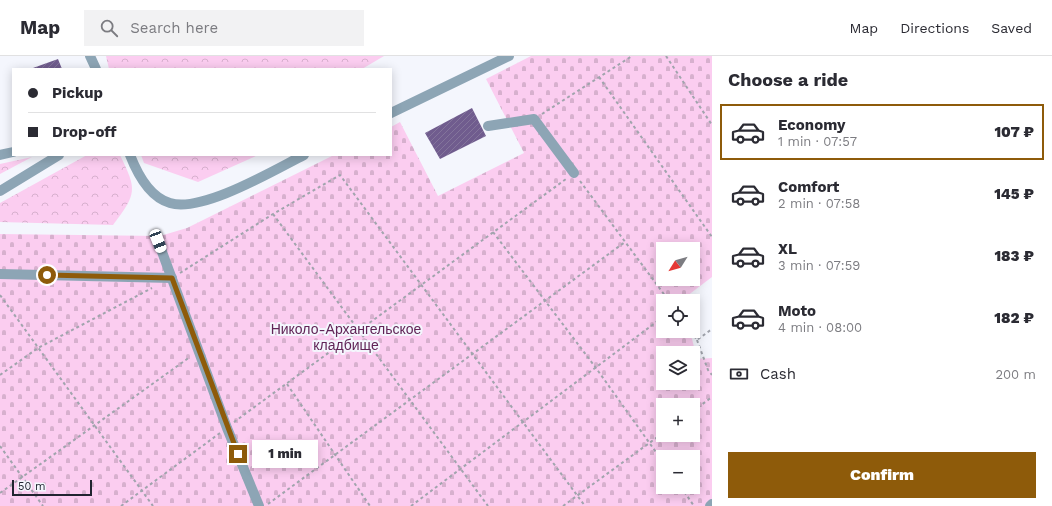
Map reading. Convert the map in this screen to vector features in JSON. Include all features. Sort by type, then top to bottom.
[{"type":"street","points":[[90,56],[96,68]]},
{"type":"street","points":[[392,113],[509,56]]},
{"type":"street","points":[[488,126],[534,119],[574,173]]},
{"type":"street","points":[[0,155],[12,152]]},
{"type":"street","points":[[0,191],[57,156]]},
{"type":"street","points":[[130,156],[136,170],[147,186],[159,198],[170,203],[185,204],[204,201],[225,193],[302,156]]},
{"type":"street","points":[[158,241],[227,428],[259,506]]},
{"type":"street","points":[[0,274],[172,278]]},
{"type":"path","points":[[534,119],[632,56]]},
{"type":"path","points":[[666,56],[712,125]]},
{"type":"path","points":[[599,77],[712,237]]},
{"type":"path","points":[[121,506],[574,173],[664,294]]},
{"type":"path","points":[[0,375],[38,348],[172,278],[273,214],[340,175],[585,506]]},
{"type":"path","points":[[273,214],[488,506]]},
{"type":"path","points":[[493,232],[546,300],[656,452]]},
{"type":"path","points":[[266,506],[625,242]]},
{"type":"path","points":[[0,295],[153,506]]},
{"type":"path","points":[[411,506],[656,322]]},
{"type":"path","points":[[712,329],[697,340],[708,370],[712,375]]},
{"type":"path","points":[[0,493],[199,350]]},
{"type":"path","points":[[287,384],[370,506]]},
{"type":"path","points":[[700,406],[712,397]]},
{"type":"path","points":[[562,506],[656,438]]},
{"type":"path","points":[[0,446],[43,506]]},
{"type":"path","points":[[686,494],[694,506]]},
{"type":"green space","points":[[106,56],[384,56],[364,68],[109,68]]},
{"type":"green space","name":"Николо-Архангельское кладбище","points":[[531,56],[712,56],[712,277],[690,294],[656,294],[656,338],[692,338],[694,346],[656,346],[656,390],[700,390],[700,359],[712,358],[712,506],[0,506],[0,234],[160,236],[187,228],[332,156],[392,156],[392,126],[400,122],[438,196],[524,153],[486,79]]},
{"type":"green space","points":[[85,156],[120,156],[132,184],[132,191],[127,205],[113,225],[0,222],[0,203]]},
{"type":"green space","points":[[141,156],[256,156],[198,182],[144,163]]},
{"type":"green space","points":[[32,157],[0,174],[0,164]]},
{"type":"building","points":[[58,59],[62,68],[33,68]]},
{"type":"building","points":[[472,108],[486,136],[440,159],[425,133]]},
{"type":"route","points":[[47,275],[172,278],[238,454]]}]
